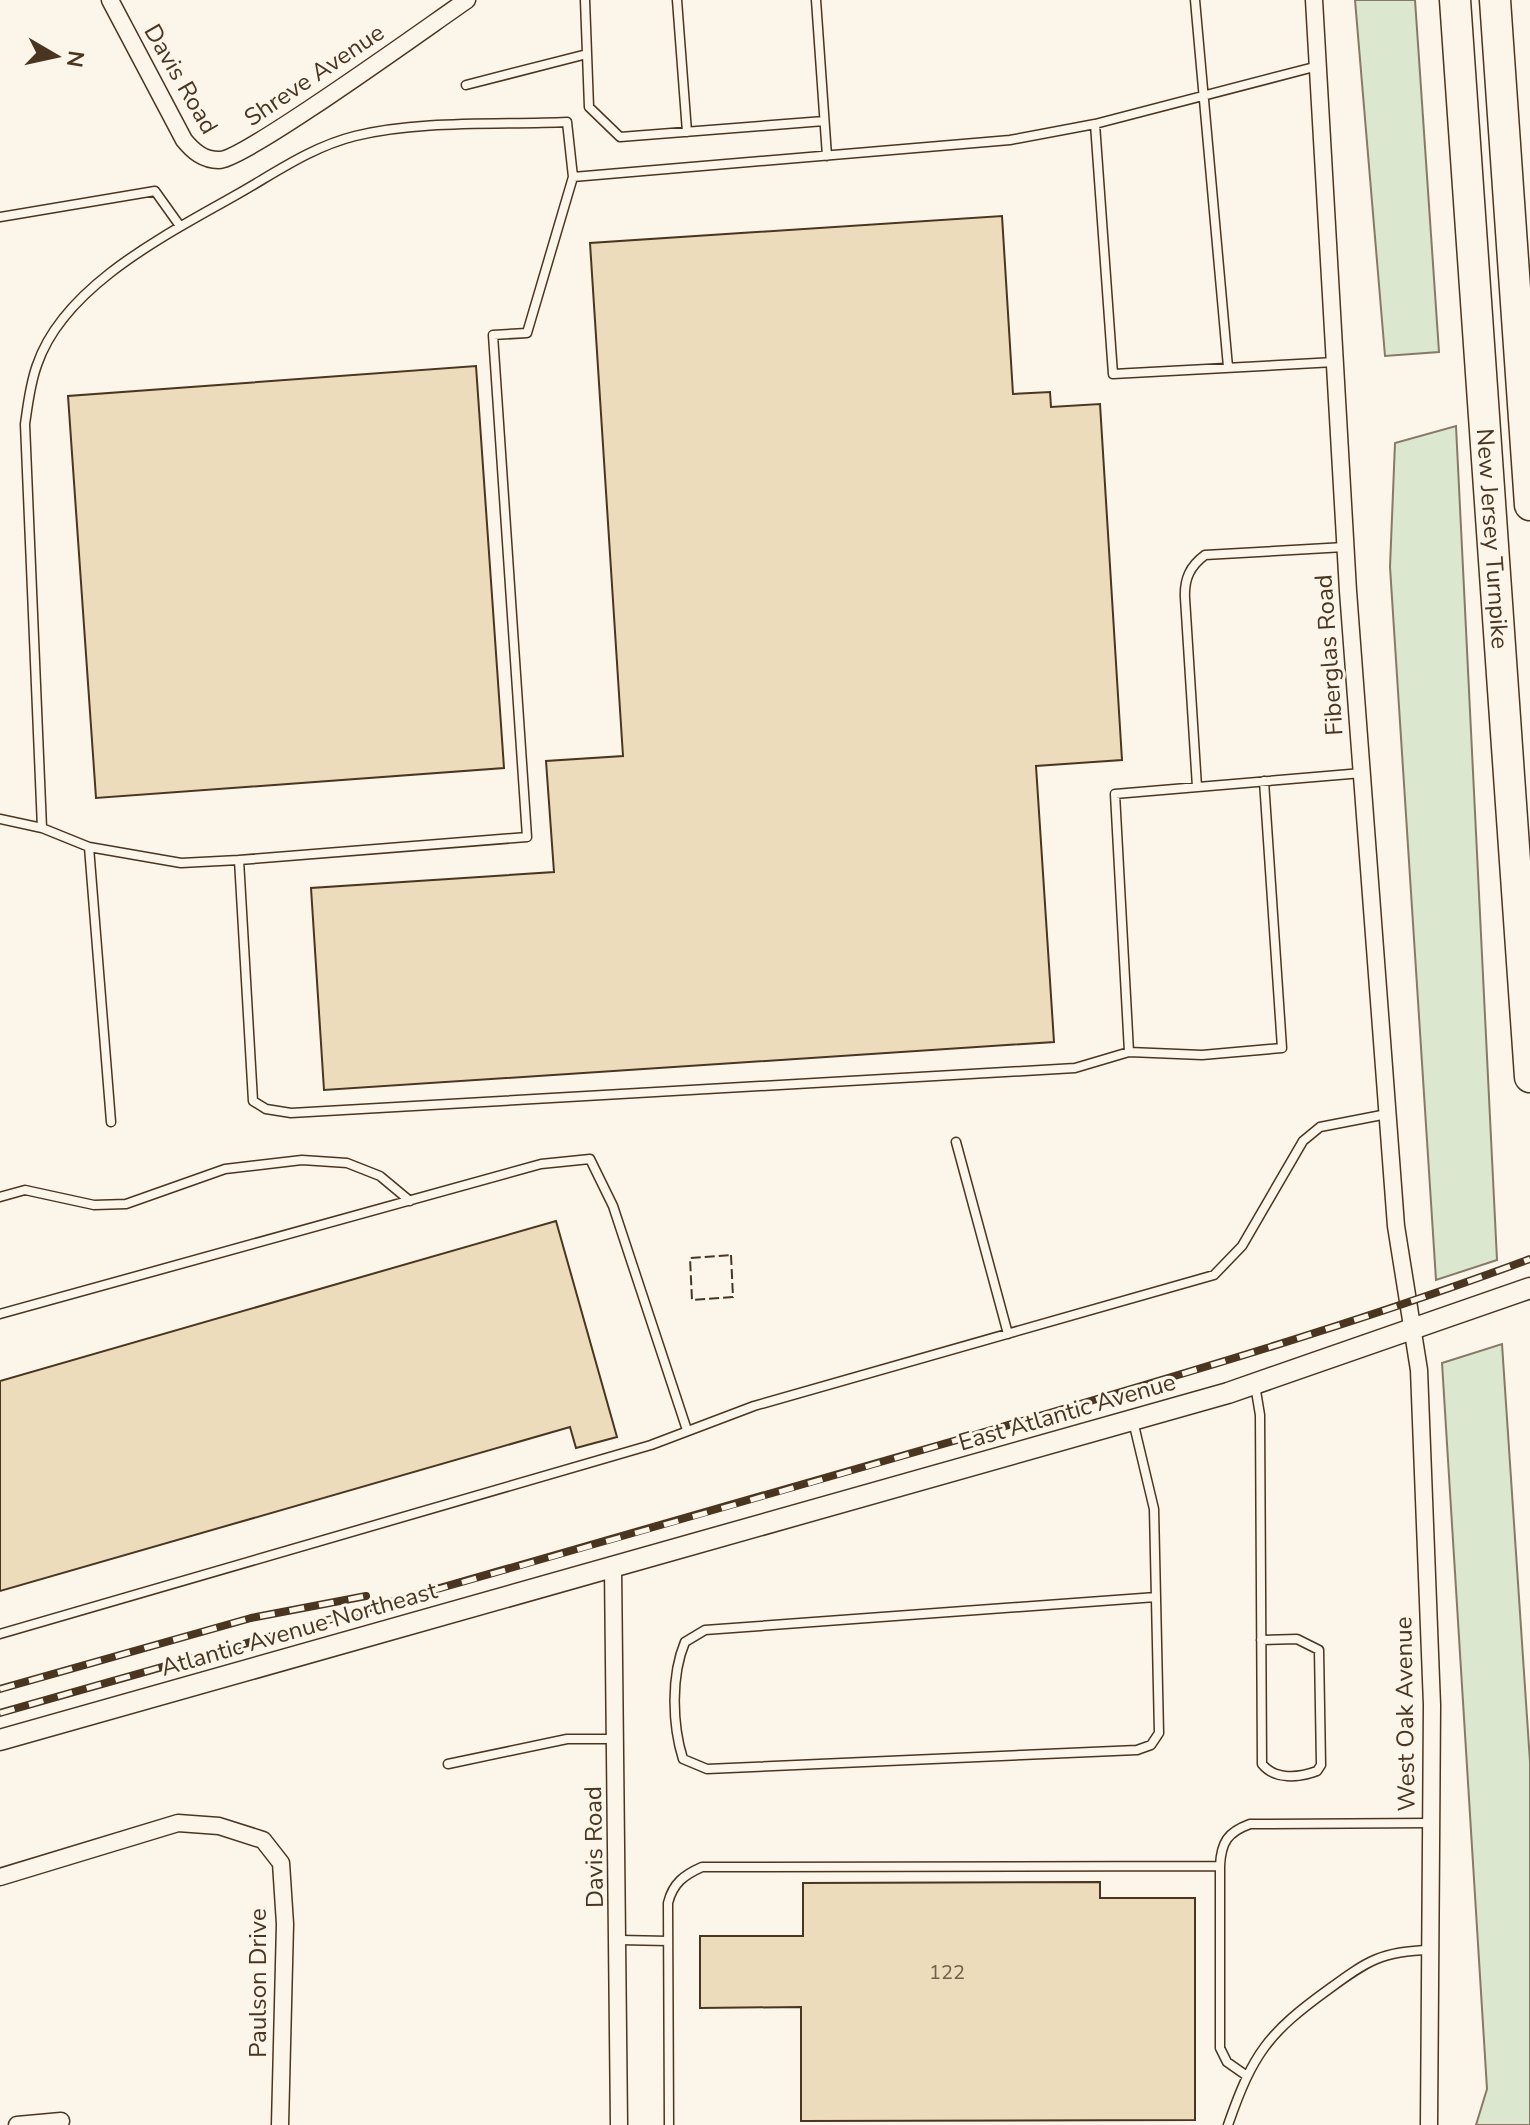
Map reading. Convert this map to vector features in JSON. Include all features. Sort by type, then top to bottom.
[{"type":"highway","name":"New Jersey Turnpike","points":[[1455,0],[1530,1077]]},
{"type":"highway","name":"New Jersey Turnpike","points":[[1495,0],[1530,505]]},
{"type":"street","name":"Davis Road","points":[[110,0],[184,140],[197,155],[226,159]]},
{"type":"street","name":"Shreve Avenue","points":[[226,159],[278,130],[467,0]]},
{"type":"street","name":"Fiberglas Road","points":[[1314,0],[1362,773],[1396,1226],[1409,1304]]},
{"type":"street","name":"East Atlantic Avenue","points":[[613,1568],[1255,1384],[1530,1288]]},
{"type":"street","name":"West Oak Avenue","points":[[1409,1304],[1419,1370],[1432,1705],[1429,2125]]},
{"type":"street","name":"Davis Road","points":[[613,1568],[620,1940],[619,2125]]},
{"type":"street","name":"Atlantic Avenue Northeast","points":[[0,1740],[613,1568]]},
{"type":"street","name":"Paulson Drive","points":[[0,1877],[178,1823],[219,1826],[263,1840],[281,1863],[285,1924],[280,2125]]},
{"type":"street","points":[[17,2125],[61,2121]]},
{"type":"lane","points":[[585,0],[589,107],[620,137],[824,121]]},
{"type":"lane","points":[[677,0],[687,132]]},
{"type":"lane","points":[[816,0],[827,156]]},
{"type":"lane","points":[[1195,0],[1228,367]]},
{"type":"lane","points":[[466,85],[587,54]]},
{"type":"lane","points":[[573,177],[1010,140],[1095,124],[1318,66]]},
{"type":"lane","points":[[0,819],[42,828],[89,847],[181,863],[527,837],[493,335],[527,333],[573,177],[567,122],[395,130],[326,144],[180,226],[130,259],[81,299],[38,361],[25,424],[42,828]]},
{"type":"lane","points":[[1095,124],[1113,374],[1335,362]]},
{"type":"lane","points":[[0,217],[155,191],[180,226]]},
{"type":"lane","points":[[1197,787],[1184,583],[1194,563],[1205,555],[1346,547]]},
{"type":"lane","points":[[1129,1052],[1115,794],[1362,773]]},
{"type":"lane","points":[[239,860],[253,1101],[266,1109],[291,1113],[1075,1068],[1129,1052],[1202,1055],[1282,1048],[1264,781]]},
{"type":"lane","points":[[89,847],[111,1122]]},
{"type":"lane","points":[[0,1634],[651,1445],[754,1406],[1214,1275],[1242,1246],[1303,1141],[1320,1127],[1388,1114]]},
{"type":"lane","points":[[956,1142],[1008,1334]]},
{"type":"lane","points":[[0,1314],[541,1164],[590,1159],[613,1206],[687,1430]]},
{"type":"lane","points":[[0,1197],[25,1190],[94,1205],[126,1204],[225,1169],[302,1160],[347,1163],[380,1176],[410,1201]]},
{"type":"lane","points":[[1255,1384],[1260,1415],[1261,1640],[1262,1764],[1278,1776],[1317,1771],[1321,1765],[1319,1650],[1297,1639],[1261,1640]]},
{"type":"lane","points":[[1133,1420],[1154,1509],[1156,1597],[1159,1733],[1151,1745],[1137,1750],[707,1769],[683,1759],[678,1743],[676,1663],[685,1642],[705,1630],[1156,1597]]},
{"type":"lane","points":[[448,1764],[567,1739],[616,1739]]},
{"type":"lane","points":[[1247,2076],[1227,2062],[1220,2048],[1220,1866],[1221,1846],[1228,1836],[1250,1824],[1431,1823]]},
{"type":"lane","points":[[669,2125],[668,1941],[671,1888],[687,1874],[702,1867],[1220,1866]]},
{"type":"lane","points":[[620,1940],[668,1941]]},
{"type":"lane","points":[[1228,2125],[1254,2061],[1286,2020],[1369,1960],[1392,1951],[1430,1950]]},
{"type":"green space","points":[[1355,0],[1415,0],[1439,352],[1385,356]]},
{"type":"green space","points":[[1456,426],[1497,1260],[1436,1280],[1390,567],[1395,443]]},
{"type":"green space","points":[[1502,1344],[1530,1762],[1530,2125],[1476,2125],[1487,2089],[1442,1363]]},
{"type":"building","points":[[1002,216],[1013,394],[1050,392],[1051,407],[1100,404],[1122,760],[1036,766],[1054,1042],[324,1090],[311,888],[554,872],[546,761],[623,756],[590,243]]},
{"type":"building","points":[[476,366],[504,768],[96,798],[68,396]]},
{"type":"building","points":[[556,1221],[617,1437],[576,1448],[570,1427],[0,1591],[0,1381]]},
{"type":"building","points":[[1100,1882],[1100,1898],[1195,1898],[1195,2120],[801,2121],[801,2007],[700,2008],[700,1936],[803,1936],[803,1883]]},
{"type":"railway","points":[[0,1713],[718,1510],[1173,1377],[1388,1309],[1530,1259]]},
{"type":"railway","points":[[0,1689],[251,1618],[366,1596]]},
{"type":"fence","points":[[731,1255],[733,1297],[692,1300],[690,1258],[731,1255]]}]
